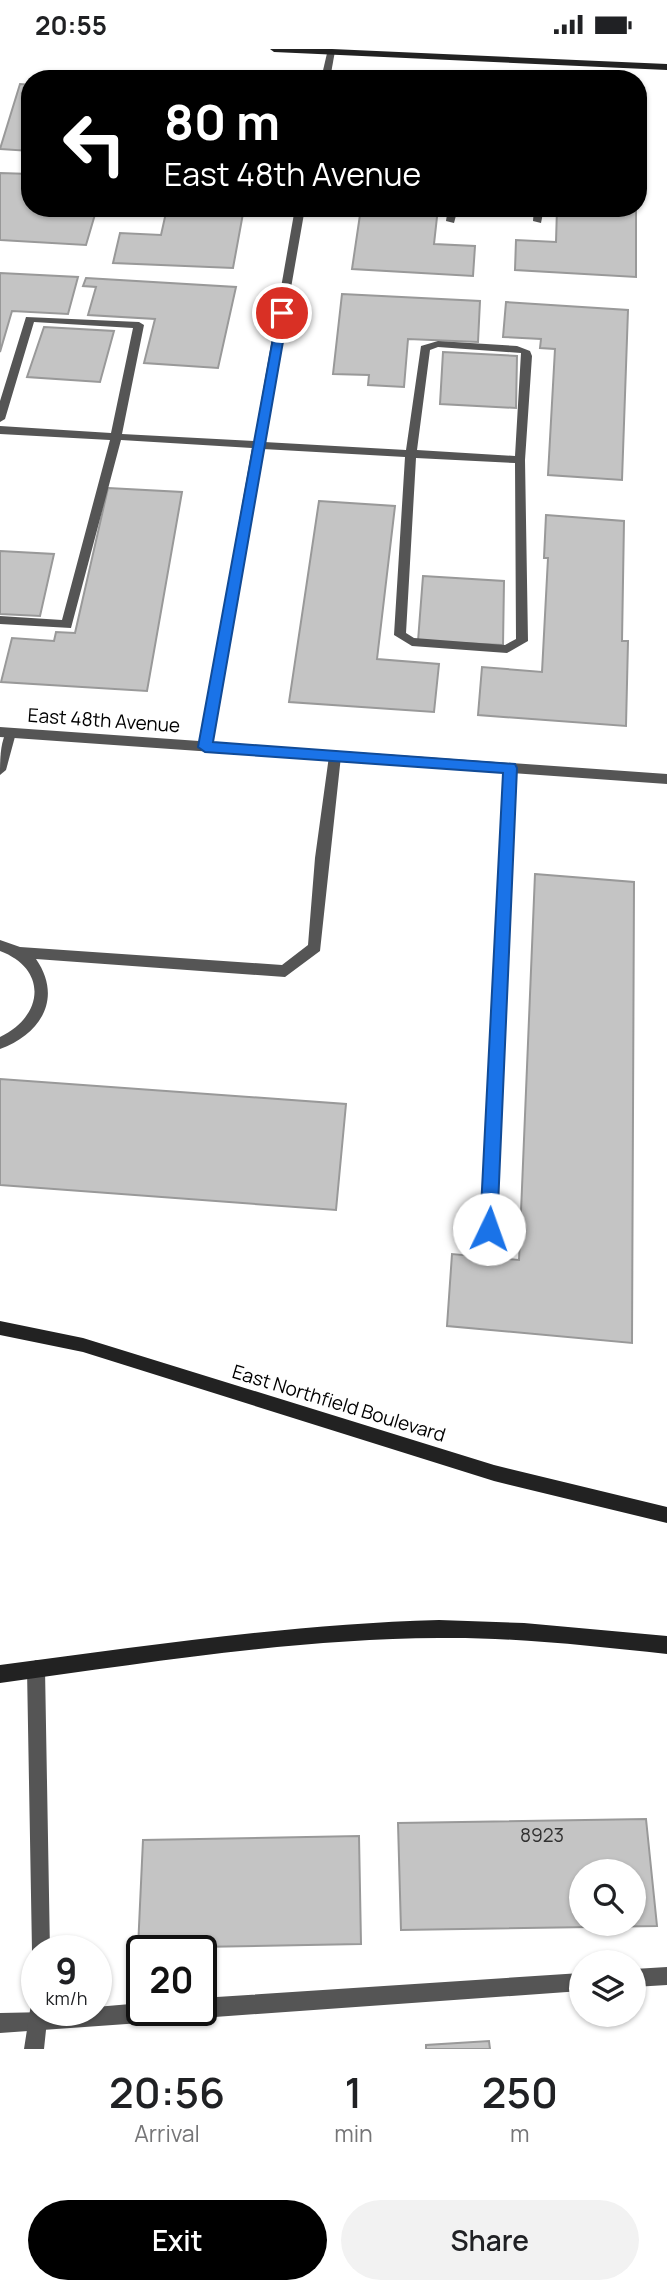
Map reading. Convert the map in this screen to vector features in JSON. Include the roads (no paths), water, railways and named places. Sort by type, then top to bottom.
[{"type":"main road","points":[[274,49],[667,67]]},
{"type":"main road","name":"East Northfield Boulevard","points":[[0,1328],[83,1345],[494,1473],[667,1515]]},
{"type":"main road","points":[[0,1674],[287,1637],[440,1629],[667,1645]]},
{"type":"street","points":[[327,70],[331,51]]},
{"type":"street","points":[[205,747],[298,217]]},
{"type":"street","points":[[451,221],[452,217]]},
{"type":"street","points":[[538,217],[538,221]]},
{"type":"street","points":[[0,419],[30,319],[139,324],[116,437],[67,625],[0,621]]},
{"type":"street","points":[[438,344],[525,351],[527,356],[520,460],[522,641],[507,649],[412,642],[400,635],[411,453],[425,348],[438,344]]},
{"type":"street","points":[[0,431],[520,460]]},
{"type":"street","points":[[0,771],[5,733]]},
{"type":"street","name":"East 48th Avenue","points":[[5,733],[667,779]]},
{"type":"street","points":[[0,945],[21,952],[285,971],[315,947],[334,756]]},
{"type":"street","points":[[489,1229],[510,768]]},
{"type":"street","points":[[0,1044],[24,1029],[37,1014],[43,997],[42,980],[35,964],[21,952]]},
{"type":"street","points":[[36,1669],[41,1935]]},
{"type":"street","points":[[646,1977],[667,1976]]},
{"type":"street","points":[[217,2007],[569,1983]]},
{"type":"street","points":[[0,2023],[21,2019]]},
{"type":"street","points":[[34,2049],[37,2026]]}]
